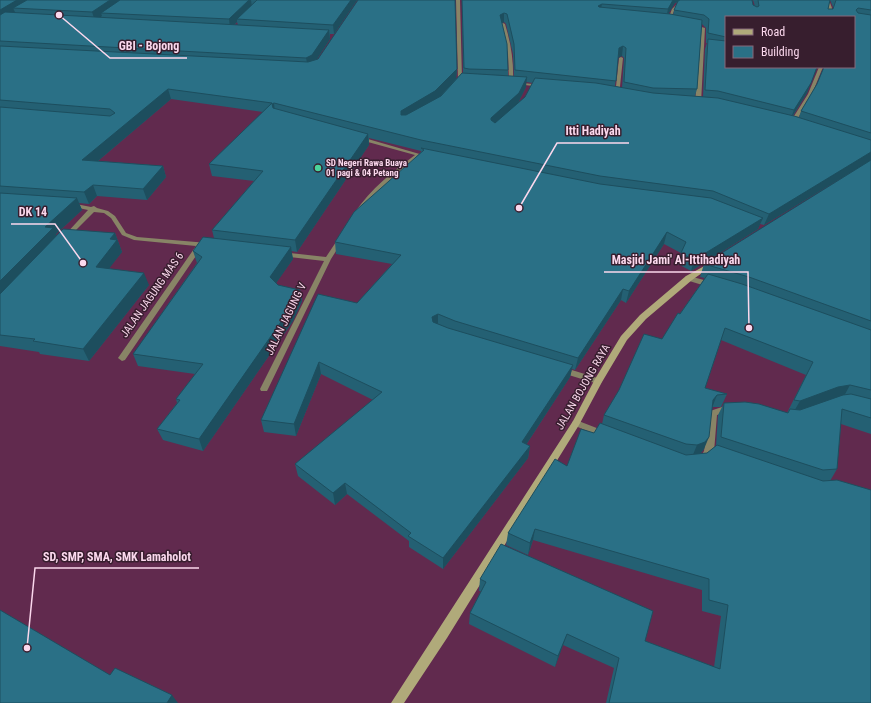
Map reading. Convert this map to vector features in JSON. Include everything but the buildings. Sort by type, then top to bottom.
[{"type":"street","points":[[455,86],[460,80],[458,0]]},
{"type":"street","points":[[668,21],[671,11],[675,5],[684,0]]},
{"type":"street","points":[[827,0],[830,8],[828,16]]},
{"type":"street","points":[[661,20],[674,22]]},
{"type":"street","points":[[503,24],[508,38],[511,67],[510,83]]},
{"type":"street","points":[[687,24],[703,28],[701,103],[691,103]]},
{"type":"street","points":[[702,45],[708,46]]},
{"type":"street","points":[[617,96],[621,58]]},
{"type":"street","points":[[792,124],[810,94],[821,68]]},
{"type":"street","points":[[460,80],[475,82]]},
{"type":"street","points":[[503,83],[547,86]]},
{"type":"street","points":[[528,92],[531,85]]},
{"type":"street","points":[[609,94],[624,97]]},
{"type":"street","points":[[784,122],[799,126]]},
{"type":"street","points":[[354,137],[427,156]]},
{"type":"street","points":[[352,220],[370,194],[397,171],[420,155]]},
{"type":"street","points":[[63,205],[94,208],[106,212],[124,234],[136,239],[214,245]]},
{"type":"street","points":[[62,241],[94,208]]},
{"type":"street","name":"JALAN JAGUNG V","points":[[264,389],[328,259],[344,233]]},
{"type":"street","name":"JALAN JAGUNG MAS 6","points":[[122,358],[200,244]]},
{"type":"street","points":[[272,252],[328,259]]},
{"type":"street","name":"JALAN BOJONG RAYA","points":[[397,703],[501,549],[576,423],[598,381],[624,338],[643,317],[689,278],[715,262]]},
{"type":"street","points":[[689,278],[719,287]]},
{"type":"street","points":[[551,367],[598,381]]},
{"type":"street","points":[[698,463],[712,453],[713,413],[722,410],[739,410]]},
{"type":"street","points":[[576,423],[611,437]]},
{"type":"place","name":"GBI - Bojong","points":[[59,15]]},
{"type":"place","name":"SD Negeri Rawa Buaya 01 pagi & 04 Petang","points":[[318,168]]},
{"type":"place","name":"Itti Hadiyah","points":[[519,208]]},
{"type":"place","name":"DK 14","points":[[83,263]]},
{"type":"place","name":"Masjid Jami' Al-Ittihadiyah","points":[[749,328]]},
{"type":"place","name":"SD, SMP, SMA, SMK Lamaholot","points":[[27,648]]}]
